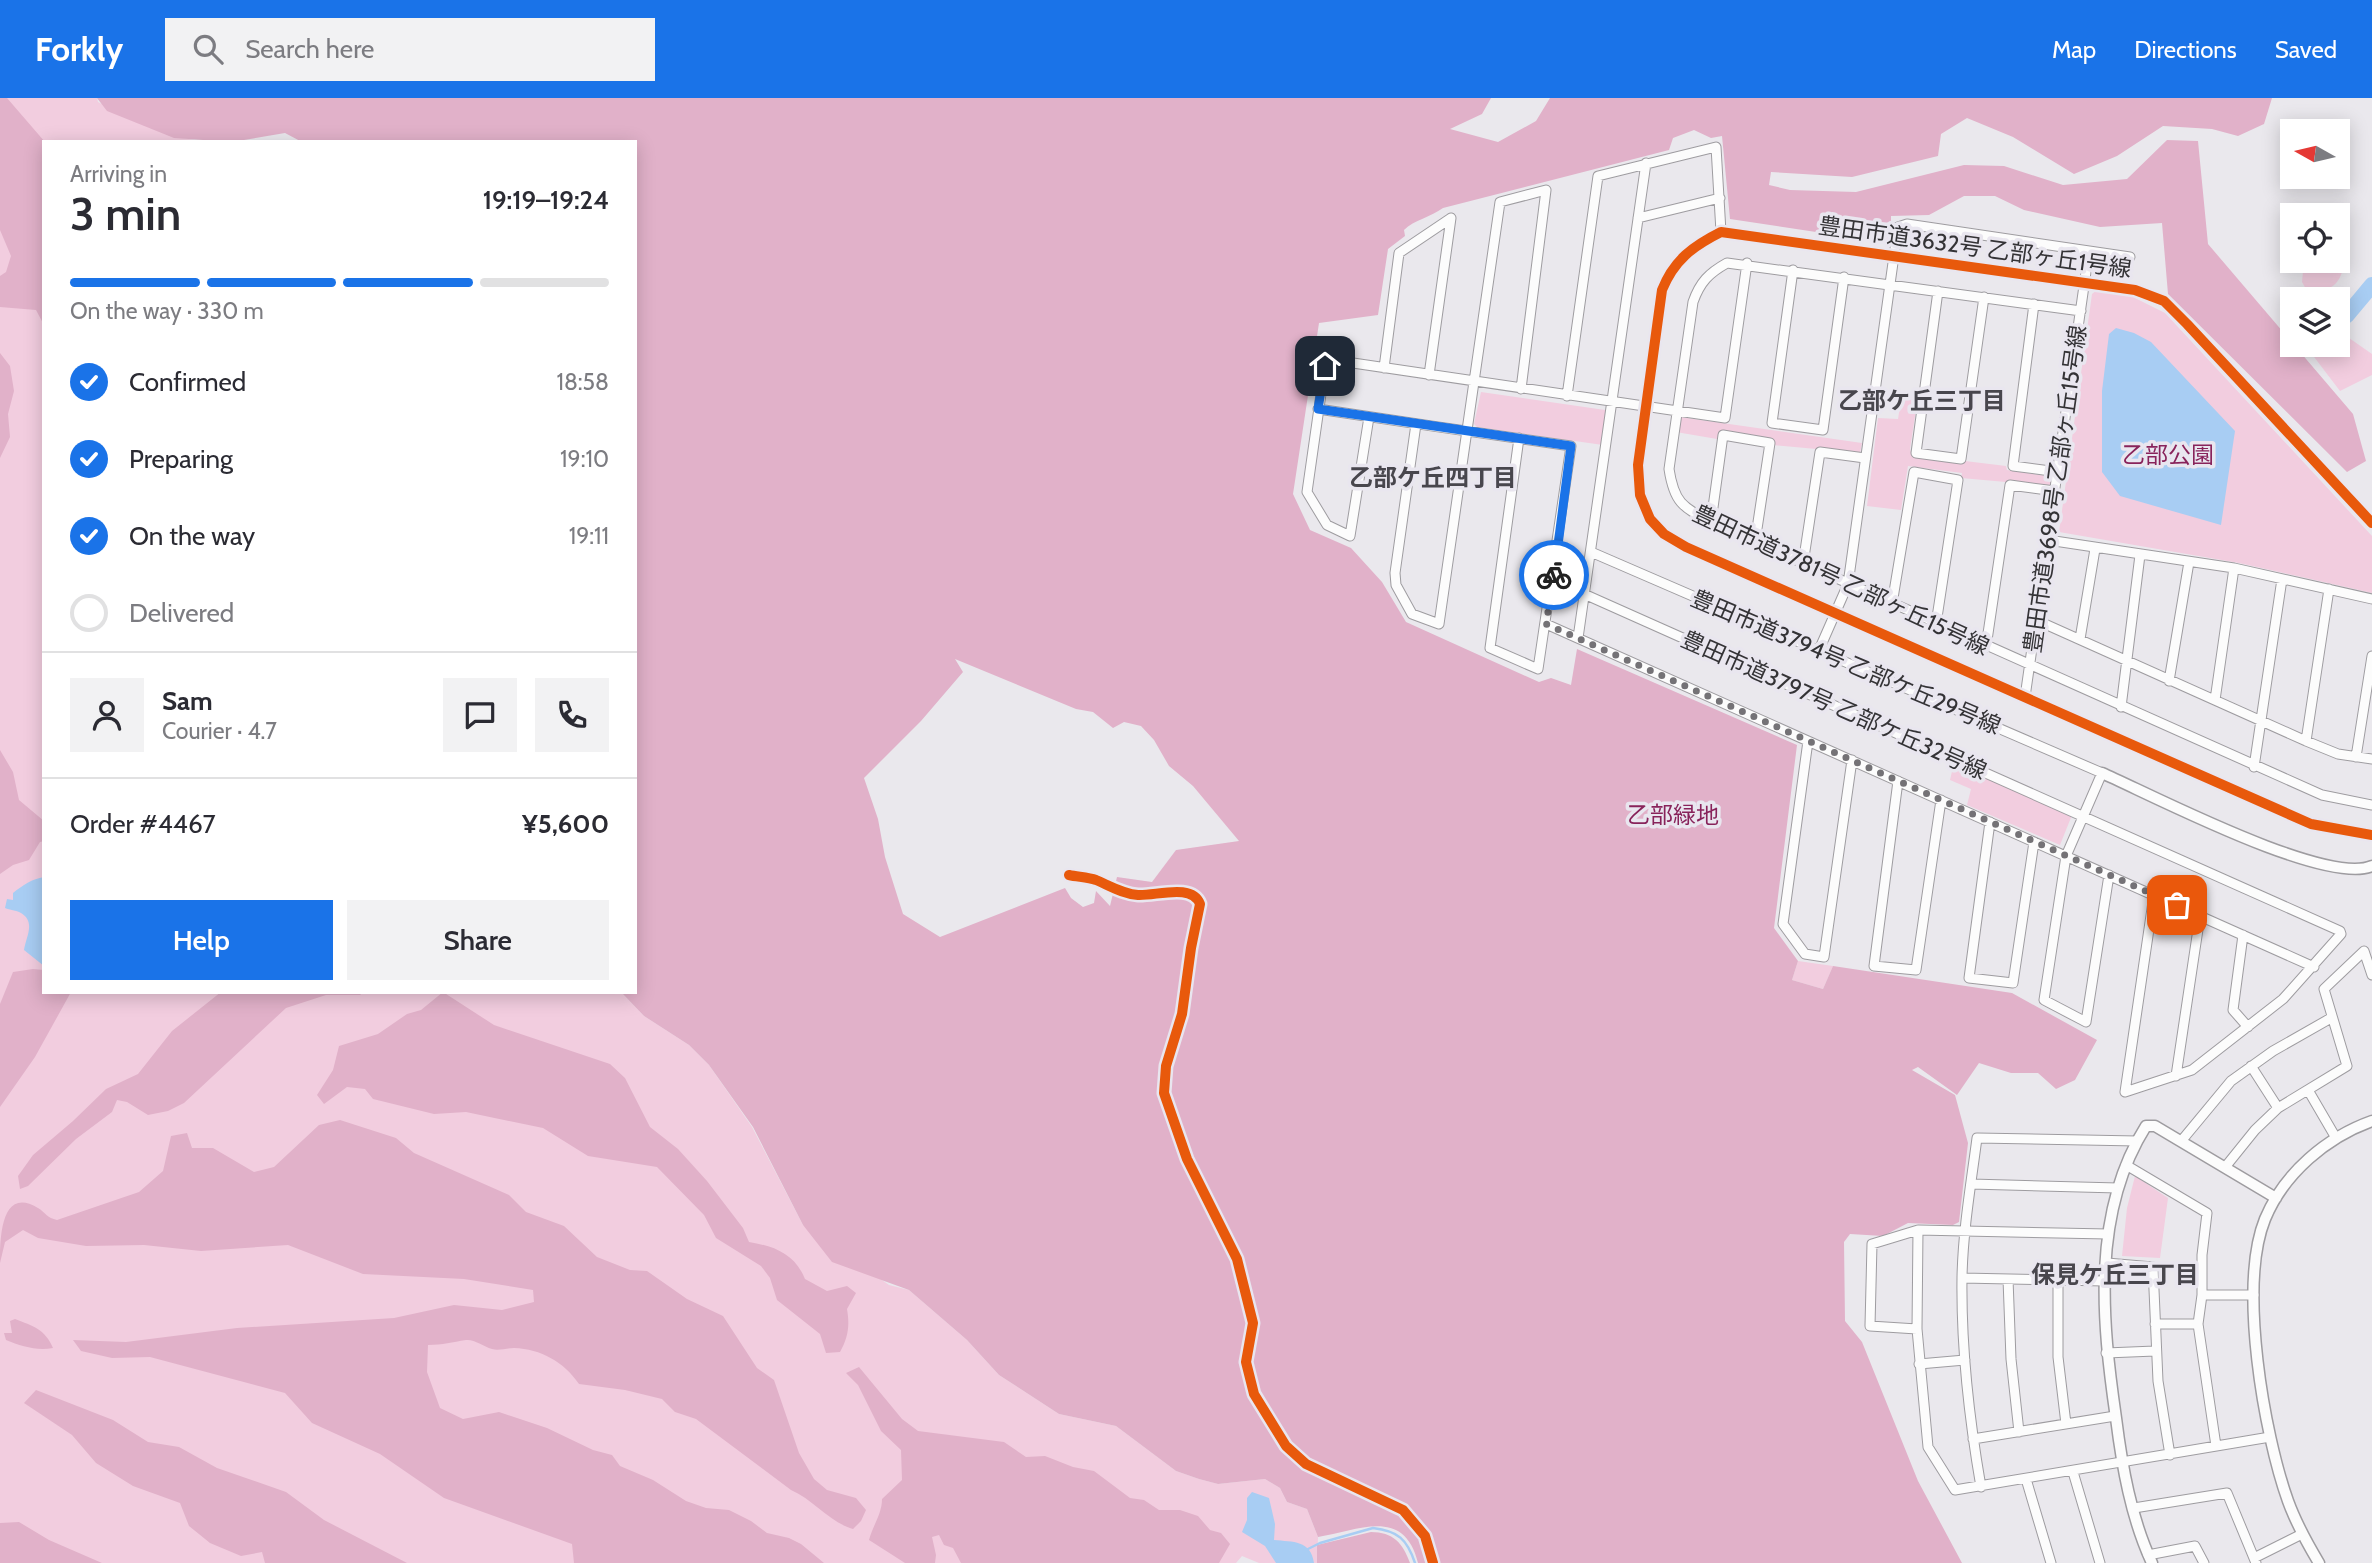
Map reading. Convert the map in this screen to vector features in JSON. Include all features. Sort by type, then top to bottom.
[{"type":"street","points":[[1567,396],[1598,176],[1716,147],[1721,232],[1687,251],[1662,290],[1644,412],[1638,465],[1640,495],[1650,519],[1664,534],[1686,547],[2311,824],[2372,835]]},
{"type":"street","points":[[1578,638],[1646,163]]},
{"type":"street","points":[[1416,424],[1395,573],[1396,585],[1412,614],[1439,624],[1500,202],[1546,190],[1521,389]]},
{"type":"street","points":[[1638,218],[1720,198]]},
{"type":"street","points":[[1384,368],[1399,253],[1451,218],[1429,375]]},
{"type":"street","points":[[1819,650],[1848,584],[1898,227],[1907,224],[2130,257]]},
{"type":"street","name":"豊田市道3632号 乙部ヶ丘1号線","points":[[1721,232],[2086,281],[2135,290],[2164,301],[2372,523]]},
{"type":"street","name":"豊田市道3698号 乙部ヶ丘15号線","points":[[2025,697],[2089,251]]},
{"type":"street","name":"豊田市道3781号 乙部ヶ丘15号線","points":[[2081,311],[1747,263],[1727,263],[1711,272],[1699,285],[1693,302],[1669,469],[1672,489],[1682,506],[1711,522],[2030,667],[2322,795],[2372,805]]},
{"type":"street","points":[[1369,417],[1350,536],[1327,525],[1307,492],[1326,359],[1613,402],[1644,412],[1676,411],[1725,418],[1747,263]]},
{"type":"street","points":[[1793,270],[1772,423],[1823,430],[1844,277]]},
{"type":"street","points":[[1938,291],[1916,453],[1950,458],[1961,459],[1984,297]]},
{"type":"street","points":[[2034,304],[2013,466],[2058,472]]},
{"type":"street","points":[[1318,409],[1416,424],[1519,438],[1571,446],[1538,669],[1490,648],[1519,438]]},
{"type":"street","points":[[1711,522],[1723,435],[1770,443],[1755,542]]},
{"type":"street","points":[[1804,564],[1820,452],[1865,458]]},
{"type":"street","points":[[1892,604],[1914,472],[1958,480],[1936,624]]},
{"type":"street","points":[[1986,647],[2010,485],[2055,491]]},
{"type":"street","points":[[2048,540],[2234,568],[2372,599]]},
{"type":"street","points":[[2080,639],[2095,549]]},
{"type":"street","name":"豊田市道3794号 乙部ケ丘29号線","points":[[1591,552],[2102,773]]},
{"type":"street","points":[[2121,708],[2140,555]]},
{"type":"street","points":[[2169,681],[2189,562]]},
{"type":"street","points":[[2215,700],[2234,568]]},
{"type":"street","points":[[2254,766],[2282,579]]},
{"type":"street","points":[[2306,741],[2329,589]]},
{"type":"street","name":"豊田市道3797号 乙部ケ丘32号線","points":[[1584,594],[2340,931],[2341,934],[2314,967]]},
{"type":"street","points":[[2036,620],[2306,741],[2356,757],[2372,759]]},
{"type":"street","points":[[1546,624],[1808,740],[1898,781],[2154,895],[2314,967],[2283,999],[2193,1070],[2124,1092],[2154,895]]},
{"type":"street","points":[[2356,757],[2372,656]]},
{"type":"street","points":[[1808,740],[1783,924],[1805,954],[1824,957],[1852,760]]},
{"type":"street","points":[[2109,875],[2086,1023],[2044,1000],[2066,856],[2102,773],[2293,857],[2332,868],[2363,870],[2372,866]]},
{"type":"street","points":[[1898,781],[1874,966],[1916,970],[1941,800]]},
{"type":"street","points":[[1990,822],[1969,978],[2013,983],[2034,842]]},
{"type":"street","points":[[1069,876],[1093,879],[1123,892],[1139,895],[1170,892],[1198,898],[1200,904],[1182,1014],[1166,1066],[1164,1093],[1187,1159],[1237,1259],[1253,1323],[1246,1362],[1254,1394],[1286,1446],[1306,1464],[1403,1510],[1425,1536],[1433,1563]]},
{"type":"street","points":[[2176,1076],[2200,916]]},
{"type":"street","points":[[2243,935],[2233,1010],[2248,1027]]},
{"type":"street","points":[[2226,1166],[2255,1130],[2278,1108],[2347,1066],[2324,989],[2364,950],[2372,975]]},
{"type":"street","points":[[2182,1140],[2231,1081],[2331,1018]]},
{"type":"street","points":[[2251,1066],[2278,1108]]},
{"type":"street","points":[[2308,1090],[2336,1138]]},
{"type":"street","points":[[2319,1563],[2302,1534],[2287,1499],[2270,1437],[2259,1375],[2254,1295],[2258,1241],[2276,1198],[2297,1168],[2336,1138],[2372,1121]]},
{"type":"street","points":[[2204,1563],[2195,1546],[2150,1559],[2134,1508],[2122,1462],[2106,1353],[2105,1281],[2108,1234],[2126,1165],[2146,1126],[2155,1126],[2182,1140],[2276,1198]]},
{"type":"street","points":[[1980,1487],[1965,1360],[1962,1278],[1964,1230],[1977,1138],[2137,1141]]},
{"type":"street","points":[[2126,1165],[2207,1213],[2198,1324],[2216,1446]]},
{"type":"street","points":[[1971,1184],[2118,1188]]},
{"type":"street","points":[[1917,1329],[1870,1326],[1872,1244],[1918,1230],[2108,1234]]},
{"type":"street","points":[[1918,1230],[1917,1329],[1928,1447],[1955,1490],[2270,1437]]},
{"type":"street","points":[[2107,1263],[2153,1267],[2155,1351],[2170,1455]]},
{"type":"street","points":[[1962,1278],[2105,1281]]},
{"type":"street","points":[[2008,1279],[2011,1359],[2019,1432]]},
{"type":"street","points":[[2058,1280],[2058,1357],[2066,1424]]},
{"type":"street","points":[[2202,1295],[2254,1295]]},
{"type":"street","points":[[2154,1324],[2198,1324]]},
{"type":"street","points":[[2106,1353],[2155,1351]]},
{"type":"street","points":[[1919,1364],[1965,1360]]},
{"type":"street","points":[[1973,1439],[2115,1416]]},
{"type":"street","points":[[2073,1472],[2100,1563]]},
{"type":"street","points":[[2026,1479],[2051,1563]]},
{"type":"street","points":[[2134,1508],[2227,1493],[2255,1561],[2302,1534]]},
{"type":"green space","points":[[0,98],[97,98],[98,102],[155,130],[195,140],[42,140],[42,994],[623,994],[644,1016],[689,1045],[709,1065],[752,1127],[803,1225],[889,1285],[909,1290],[967,1340],[999,1375],[1059,1414],[1116,1426],[1176,1471],[1199,1479],[1218,1484],[1265,1479],[1280,1488],[1287,1502],[1307,1509],[1318,1537],[1317,1563],[1259,1563],[1242,1556],[1236,1563],[0,1563]]},
{"type":"green space","points":[[0,98],[7,98],[43,140],[42,321],[36,310],[0,307],[0,276],[6,272],[11,256],[0,230]]},
{"type":"green space","name":"乙部緑地","points":[[97,98],[1491,98],[1482,114],[1450,129],[1498,142],[1536,121],[1550,98],[2272,98],[2264,124],[2238,136],[2212,129],[2163,126],[2117,156],[2074,174],[2013,137],[1967,118],[1941,134],[1938,156],[1852,177],[1771,172],[1769,185],[1790,190],[1856,192],[1964,165],[2004,166],[2063,185],[2127,179],[2167,140],[2198,141],[2208,244],[2280,328],[2280,357],[2304,357],[2353,414],[2366,461],[2347,472],[2168,294],[2162,223],[2100,227],[2024,210],[1995,196],[1964,196],[1929,215],[1891,216],[1891,224],[1857,230],[1849,237],[1730,219],[1722,136],[1711,138],[1694,130],[1673,138],[1669,150],[1443,208],[1408,227],[1404,230],[1405,236],[1388,249],[1378,315],[1319,323],[1293,494],[1310,530],[1351,548],[1382,582],[1406,622],[1539,682],[1551,678],[1571,685],[1577,649],[1797,745],[1774,928],[1798,961],[1792,980],[1823,989],[1833,966],[2012,993],[2097,1040],[2075,1080],[2056,1089],[2038,1073],[2011,1073],[1979,1063],[1957,1095],[1918,1067],[1912,1070],[1955,1095],[1968,1143],[1959,1222],[1953,1225],[1908,1223],[1883,1236],[1850,1234],[1844,1242],[1845,1321],[1862,1342],[1918,1481],[1962,1563],[1418,1563],[1411,1545],[1402,1534],[1391,1528],[1378,1526],[1318,1537],[1307,1509],[1287,1502],[1280,1488],[1265,1479],[1218,1484],[1199,1479],[1176,1471],[1116,1426],[1059,1414],[999,1375],[967,1340],[909,1290],[832,1262],[803,1225],[753,1127],[709,1065],[689,1045],[644,1016],[623,994],[637,994],[637,140],[298,140],[285,133],[244,140],[174,138],[107,111]],"holes":[[[955,659],[1076,709],[1093,712],[1113,728],[1124,722],[1141,726],[1154,740],[1169,766],[1193,786],[1239,841],[1176,850],[1152,882],[1117,877],[1110,906],[1096,891],[1094,903],[1083,907],[1071,898],[1065,888],[940,937],[903,914],[885,857],[878,819],[864,778],[921,721],[963,672]]]},
{"type":"green space","points":[[1891,224],[1888,243],[1849,237],[1857,230]]},
{"type":"green space","points":[[2303,273],[2341,273],[2331,287],[2305,287]]},
{"type":"green space","name":"乙部公園","points":[[2097,290],[2133,297],[2165,313],[2372,536],[2372,593],[2239,563],[2059,532],[2092,294]]},
{"type":"green space","points":[[2350,339],[2372,354],[2372,375],[2340,391],[2314,357],[2350,357]]},
{"type":"green space","points":[[0,353],[10,366],[14,391],[8,414],[10,437],[0,458]]},
{"type":"green space","points":[[1481,392],[1605,410],[1607,412],[1603,445],[1477,427],[1474,424]]},
{"type":"green space","points":[[1902,394],[1918,396],[1910,449],[1912,455],[1963,464],[1965,461],[2006,466],[2007,470],[2053,477],[2052,486],[1961,478],[1962,473],[1908,466],[1901,510],[1867,506],[1878,418],[1898,419]]},
{"type":"green space","points":[[1680,417],[1862,443],[1860,453],[1773,445],[1774,440],[1719,432],[1717,439],[1676,432]]},
{"type":"green space","points":[[0,750],[13,772],[19,800],[42,819],[42,842],[29,860],[13,865],[0,874]]},
{"type":"green space","points":[[1954,763],[2072,815],[2060,845],[1967,805],[1971,789],[1950,780]]},
{"type":"green space","points":[[1798,961],[1833,966],[1823,989],[1792,980]]},
{"type":"green space","points":[[42,970],[42,994],[70,994],[35,1057],[0,1107],[0,1004],[13,972]]},
{"type":"green space","points":[[218,994],[361,994],[326,995],[286,1008],[184,1103],[168,1111],[148,1115],[127,1102],[117,1100],[112,1112],[76,1139],[28,1186],[20,1189],[18,1176],[33,1155],[106,1089],[138,1074],[172,1031]]},
{"type":"green space","points":[[441,994],[446,994],[494,1025],[610,1064],[625,1078],[650,1127],[678,1149],[707,1181],[743,1228],[749,1242],[783,1253],[796,1263],[805,1279],[827,1291],[847,1286],[856,1293],[847,1309],[848,1332],[840,1352],[826,1353],[820,1334],[777,1300],[770,1278],[761,1266],[716,1238],[704,1215],[657,1167],[588,1156],[543,1128],[466,1112],[434,1114],[373,1099],[365,1089],[347,1087],[324,1104],[317,1095],[333,1070],[339,1046],[378,1034],[407,1014],[421,1010]]},
{"type":"green space","points":[[340,1120],[396,1138],[414,1153],[509,1195],[526,1212],[564,1226],[597,1257],[630,1270],[647,1271],[687,1299],[723,1316],[757,1368],[774,1380],[799,1453],[814,1479],[827,1490],[856,1498],[866,1510],[861,1521],[853,1529],[844,1526],[696,1419],[675,1412],[662,1399],[625,1390],[579,1384],[559,1363],[533,1351],[514,1348],[495,1350],[469,1340],[428,1345],[427,1372],[440,1408],[463,1419],[499,1412],[547,1428],[593,1450],[612,1455],[620,1466],[653,1480],[686,1501],[706,1508],[729,1510],[767,1533],[789,1538],[824,1563],[574,1563],[572,1544],[444,1498],[380,1454],[312,1423],[285,1393],[150,1357],[112,1358],[81,1351],[73,1340],[126,1342],[237,1328],[394,1318],[454,1305],[502,1310],[534,1302],[533,1290],[464,1279],[363,1274],[288,1245],[201,1251],[144,1245],[86,1246],[38,1238],[23,1230],[5,1242],[0,1263],[2,1230],[9,1209],[16,1204],[25,1203],[57,1220],[139,1192],[163,1171],[171,1136],[187,1133],[192,1148],[213,1148],[254,1172],[274,1167],[319,1125]]},
{"type":"green space","points":[[2135,1176],[2168,1198],[2160,1258],[2122,1256],[2127,1208]]},
{"type":"green space","points":[[15,1319],[42,1332],[53,1348],[29,1347],[6,1340],[4,1333],[12,1333],[10,1321]]},
{"type":"green space","points":[[859,1367],[902,1419],[918,1431],[1004,1442],[1026,1457],[1045,1456],[1073,1467],[1094,1471],[1130,1498],[1144,1500],[1159,1510],[1180,1510],[1198,1516],[1210,1530],[1221,1533],[1230,1544],[1219,1563],[961,1563],[953,1548],[944,1545],[939,1535],[932,1537],[935,1563],[905,1563],[869,1540],[881,1510],[882,1499],[902,1480],[901,1450],[881,1431],[858,1385],[846,1373]]},
{"type":"green space","points":[[36,1390],[113,1420],[148,1442],[179,1447],[217,1468],[286,1492],[324,1520],[407,1563],[265,1563],[262,1552],[241,1556],[210,1543],[189,1526],[180,1503],[133,1486],[96,1463],[72,1435],[24,1403]]},
{"type":"green space","points":[[19,1522],[49,1540],[102,1563],[0,1563],[0,1523]]},
{"type":"green space","points":[[1371,1532],[1385,1534],[1396,1540],[1410,1563],[1317,1563],[1317,1545]]},
{"type":"water","points":[[2116,328],[2151,342],[2235,431],[2221,525],[2120,496],[2102,472],[2102,391],[2109,334]]},
{"type":"water","points":[[42,878],[42,964],[24,950],[29,930],[26,917],[5,908],[7,899],[13,900],[13,893]]},
{"type":"water","points":[[1252,1492],[1269,1498],[1275,1524],[1274,1540],[1305,1546],[1314,1563],[1276,1563],[1265,1546],[1242,1532],[1247,1520],[1247,1498]]},
{"type":"waterway","points":[[2350,311],[2372,285]]},
{"type":"waterway","points":[[1308,1549],[1373,1528],[1389,1531],[1405,1542],[1415,1563]]},
{"type":"cycle path","points":[[2372,523],[2164,301],[2135,290],[1721,232],[1686,255],[1672,270],[1662,290],[1638,465],[1640,495],[1650,519],[1664,534],[1686,547],[2311,824],[2372,835]]},
{"type":"cycle path","points":[[1069,875],[1093,879],[1132,894],[1182,892],[1196,898],[1200,904],[1182,1014],[1166,1066],[1164,1093],[1187,1159],[1237,1259],[1253,1323],[1246,1362],[1254,1394],[1286,1446],[1306,1464],[1403,1510],[1425,1536],[1433,1563]]},
{"type":"way so far","points":[[1554,575],[1546,624],[2177,905]]},
{"type":"district","name":"乙部ケ丘三丁目","points":[[1922,401]]},
{"type":"district","name":"乙部ケ丘四丁目","points":[[1433,478]]},
{"type":"district","name":"保見ケ丘三丁目","points":[[2115,1275]]},
{"type":"route","points":[[1325,366],[1318,409],[1571,446],[1554,575]]}]
